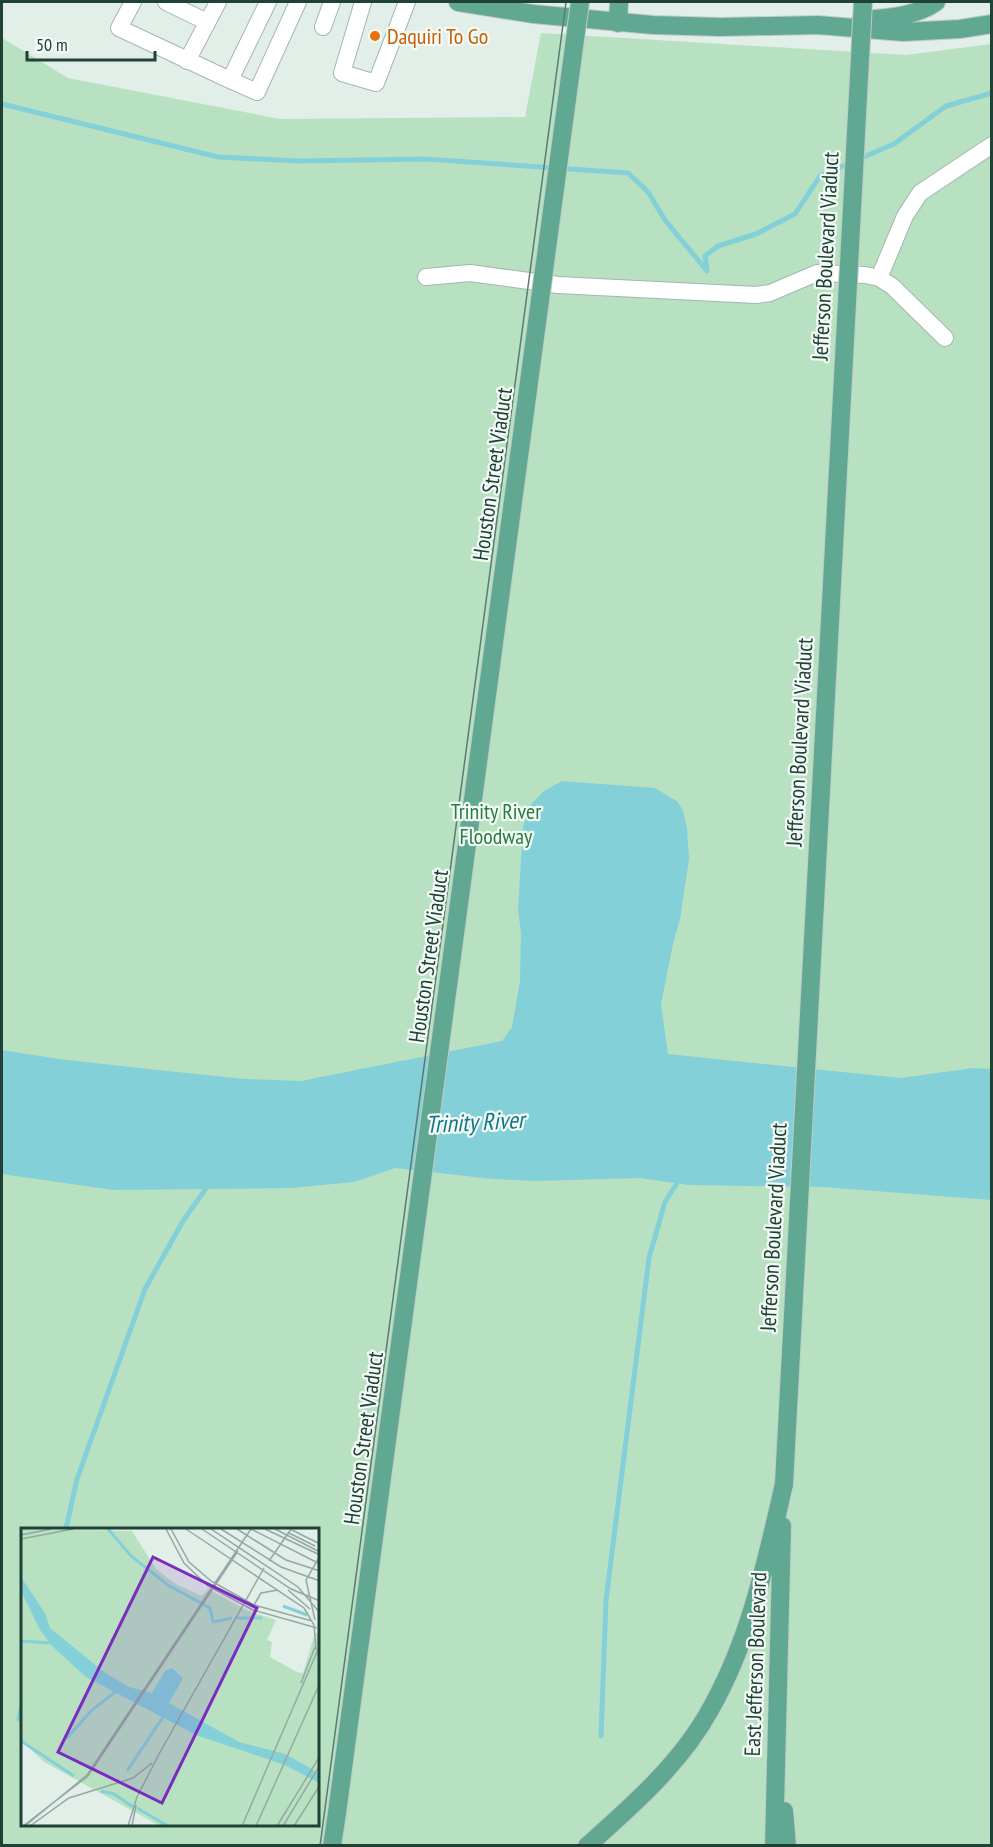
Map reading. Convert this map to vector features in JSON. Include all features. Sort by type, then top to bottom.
[{"type":"main road","points":[[458,2],[533,15],[618,23],[720,27],[787,24],[903,32],[960,29],[992,24]]},
{"type":"main road","name":"Houston Street Viaduct","points":[[332,1845],[580,2]]},
{"type":"main road","points":[[618,23],[619,2]]},
{"type":"main road","name":"Jefferson Boulevard Viaduct","points":[[784,1484],[863,2]]},
{"type":"main road","points":[[818,25],[899,16],[936,2]]},
{"type":"main road","points":[[587,1845],[637,1800],[671,1764],[710,1712],[733,1666],[759,1593],[784,1484]]},
{"type":"main road","name":"East Jefferson Boulevard","points":[[774,1845],[784,1484]]},
{"type":"main road","points":[[777,1738],[787,1845]]},
{"type":"lane","points":[[133,2],[119,28],[257,92],[298,2]]},
{"type":"lane","points":[[166,2],[207,22]]},
{"type":"lane","points":[[187,61],[218,2]]},
{"type":"lane","points":[[230,80],[267,2]]},
{"type":"lane","points":[[323,27],[332,2]]},
{"type":"lane","points":[[363,2],[342,73],[376,84],[406,2]]},
{"type":"lane","points":[[879,278],[905,216],[920,193],[992,145]]},
{"type":"lane","points":[[426,277],[470,273],[558,285],[756,295],[770,293],[817,273],[865,275],[879,278],[892,286],[945,338]]},
{"type":"green space","name":"Trinity River Floodway","points":[[541,33],[906,55],[991,44],[991,1845],[2,1845],[2,38],[68,78],[280,119],[525,117]]},
{"type":"water","name":"Trinity River","points":[[562,781],[655,788],[678,802],[683,811],[687,828],[689,859],[680,919],[661,1004],[668,1054],[901,1078],[973,1068],[991,1069],[991,1200],[823,1187],[688,1185],[640,1178],[534,1181],[492,1179],[395,1168],[354,1182],[291,1188],[113,1190],[2,1174],[2,1050],[148,1069],[245,1079],[301,1081],[502,1041],[512,1027],[520,981],[521,933],[518,909],[523,827],[530,805],[544,791]]},
{"type":"waterway","points":[[859,159],[894,144],[946,106],[992,93]]},
{"type":"waterway","points":[[2,104],[218,157],[299,161],[425,159],[628,173],[648,192],[665,220],[707,271]]},
{"type":"waterway","points":[[707,269],[705,256],[718,246],[756,234],[795,214],[820,176],[850,163]]},
{"type":"waterway","points":[[601,1736],[606,1600],[649,1258],[665,1202],[681,1177]]},
{"type":"waterway","points":[[66,1528],[77,1479],[145,1289],[183,1221],[209,1184]]},
{"type":"waterway","points":[[19,1719],[21,1710]]},
{"type":"tram line","points":[[320,1846],[566,2]]},
{"type":"place","name":"Daquiri To Go","points":[[375,36]]}]
